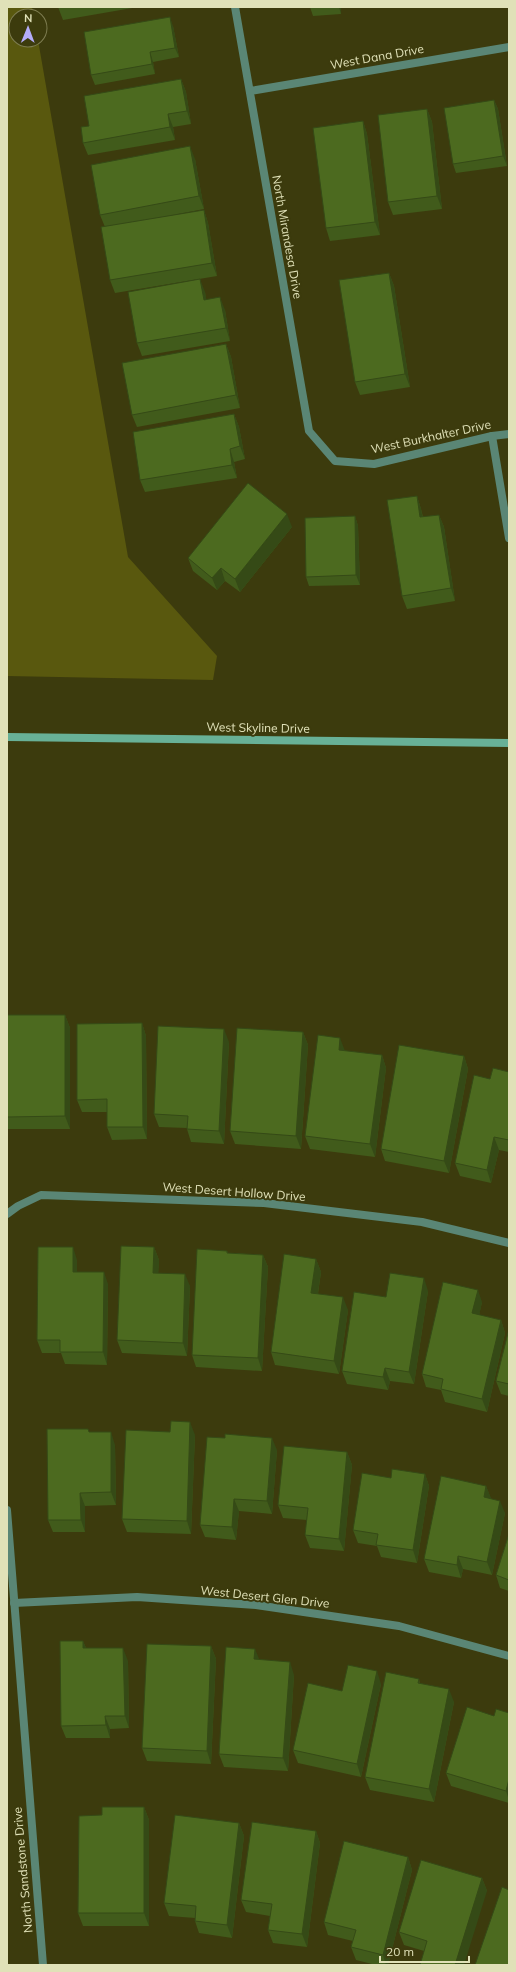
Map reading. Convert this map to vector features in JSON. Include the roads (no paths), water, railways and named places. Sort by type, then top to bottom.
[{"type":"street","name":"North Mirandesa Drive","points":[[235,7],[309,431],[335,461]]},
{"type":"street","name":"West Dana Drive","points":[[250,91],[509,47]]},
{"type":"street","name":"West Burkhalter Drive","points":[[335,461],[374,464],[492,436],[509,434]]},
{"type":"street","points":[[492,436],[509,538]]},
{"type":"street","name":"West Skyline Drive","points":[[7,737],[509,743]]},
{"type":"street","name":"West Desert Hollow Drive","points":[[7,1214],[18,1206],[41,1194],[264,1203],[422,1222],[509,1243]]},
{"type":"street","name":"North Sandstone Drive","points":[[7,1510],[43,1965]]},
{"type":"street","name":"West Desert Glen Drive","points":[[14,1603],[137,1597],[256,1605],[399,1626],[509,1656]]}]
